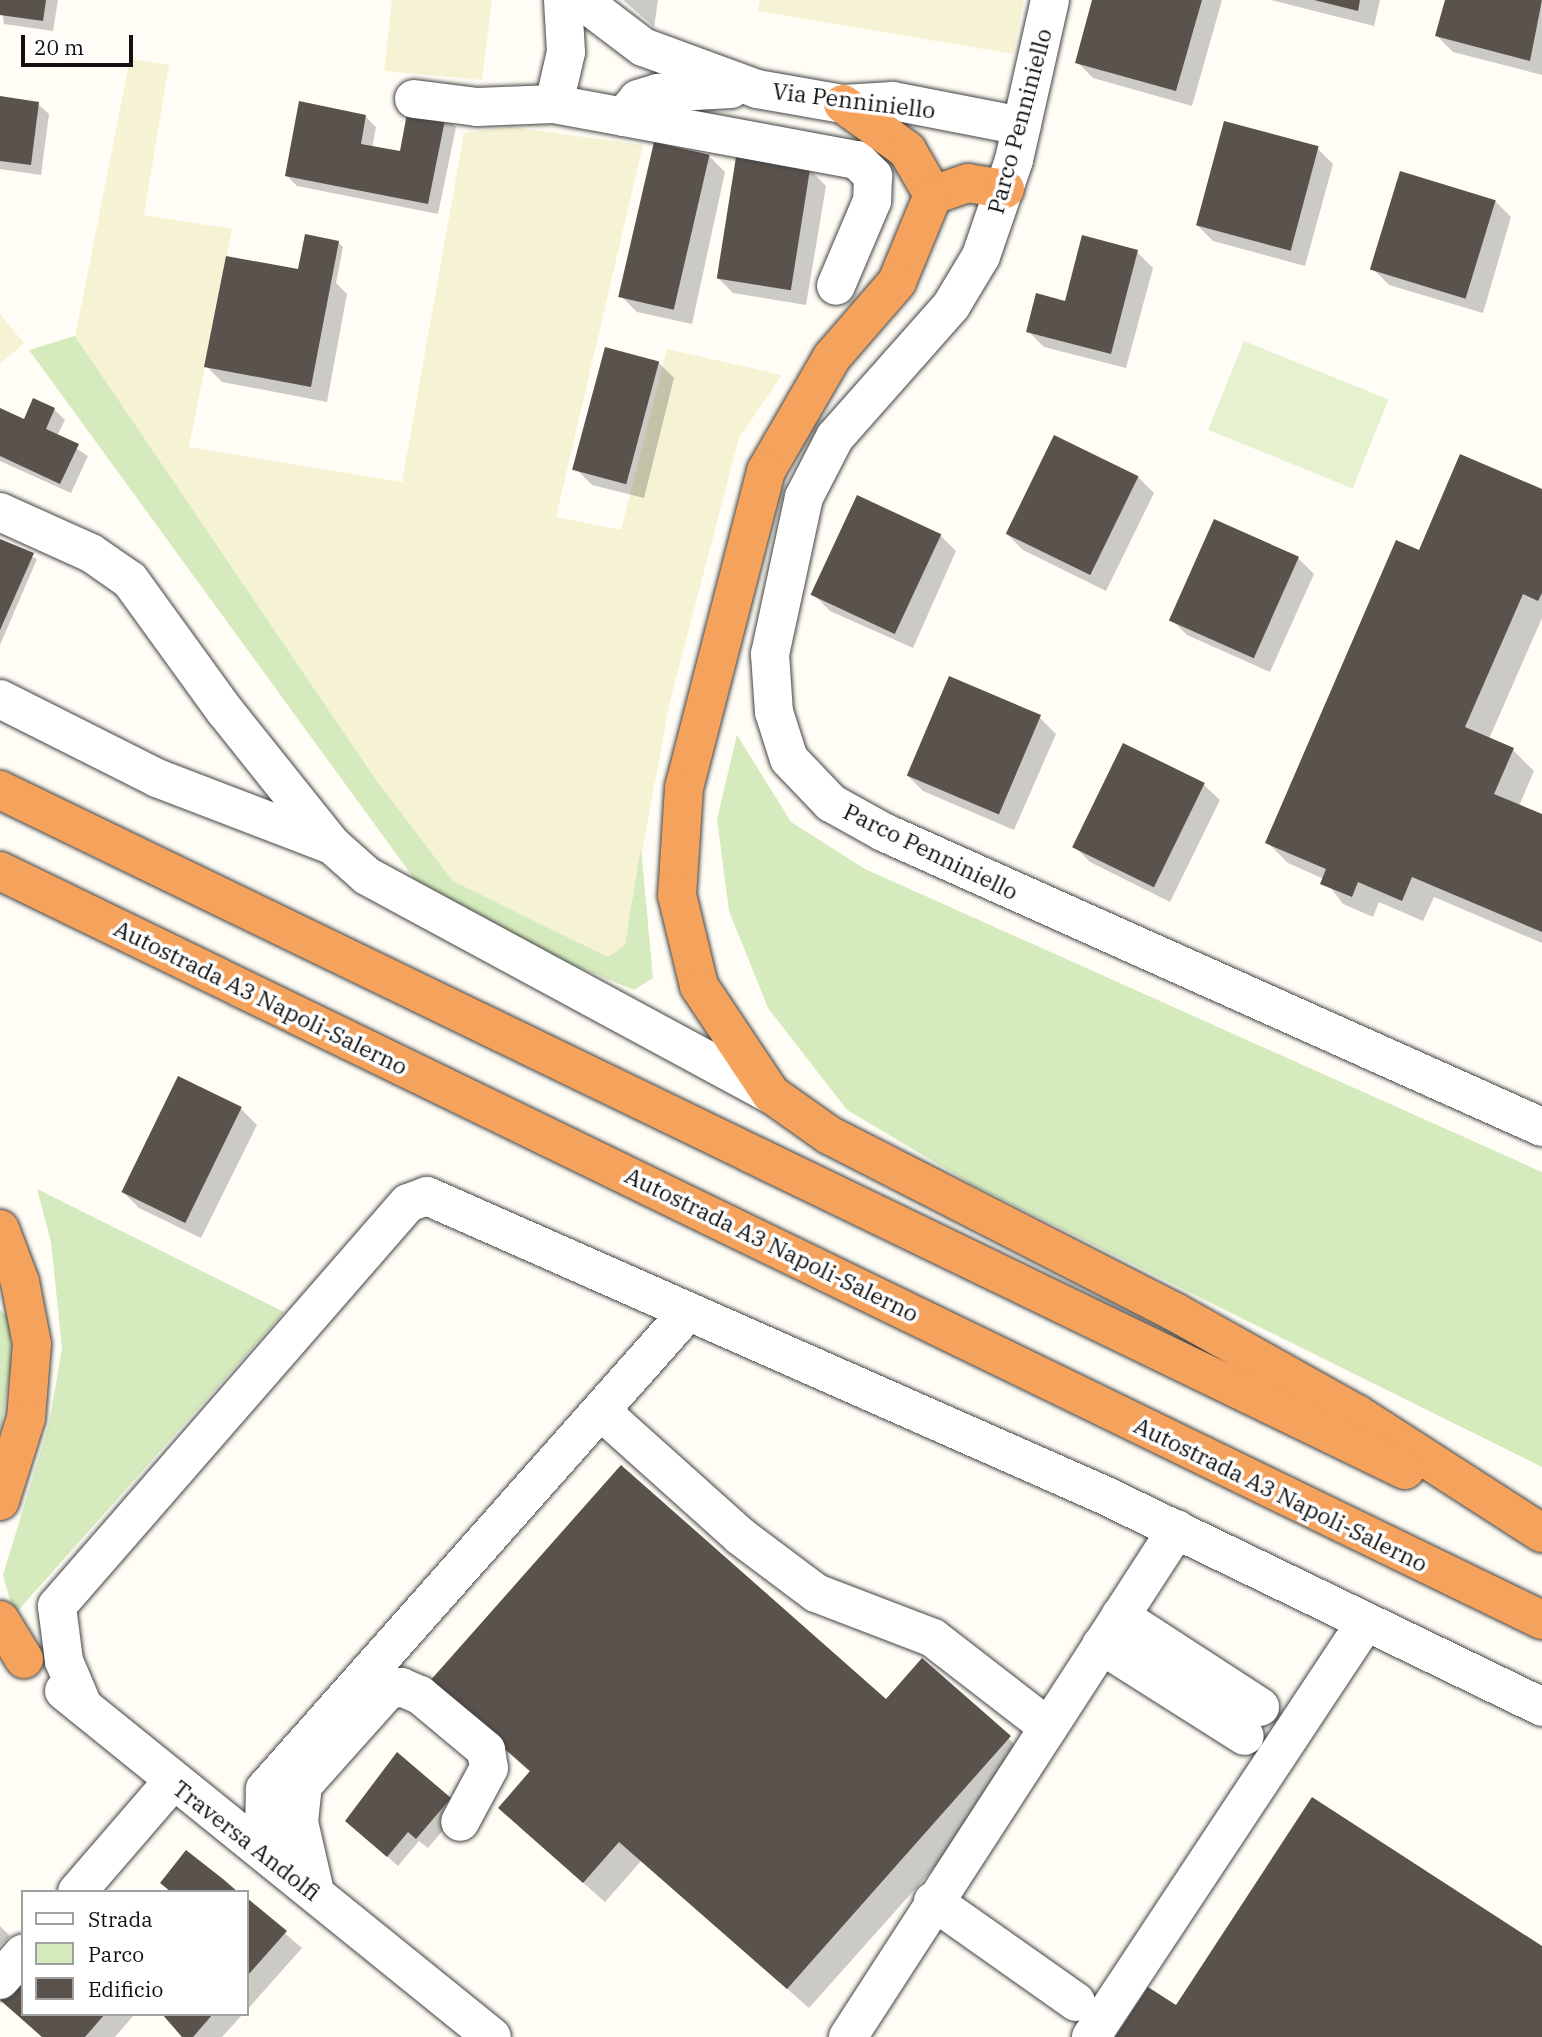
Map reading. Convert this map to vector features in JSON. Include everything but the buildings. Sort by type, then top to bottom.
[{"type":"highway","points":[[843,104],[899,142],[933,195]]},
{"type":"highway","points":[[1005,189],[968,183],[933,195],[897,282],[832,357],[766,471],[684,788],[677,881],[684,938],[705,997],[771,1094],[868,1158],[1175,1312],[1357,1414],[1542,1535]]},
{"type":"highway","points":[[0,790],[1542,1535]]},
{"type":"highway","name":"Autostrada A3 Napoli-Salerno","points":[[0,871],[1542,1620]]},
{"type":"highway","points":[[0,1229],[20,1282],[32,1344],[26,1418],[0,1501]]},
{"type":"highway","points":[[0,1620],[12,1652]]},
{"type":"street","points":[[554,104],[566,52],[563,0]]},
{"type":"street","name":"Via Penniniello","points":[[582,0],[643,47],[757,89],[843,104],[893,101],[1022,126]]},
{"type":"street","name":"Parco Penniniello","points":[[1050,0],[1022,126],[1005,189],[981,256],[951,306],[835,437],[804,497],[770,654],[774,712],[789,759],[831,803],[883,832],[1542,1128]]},
{"type":"street","points":[[623,117],[638,99],[658,93],[757,89]]},
{"type":"street","points":[[414,99],[477,107],[554,104],[866,166],[875,187],[870,214],[835,286]]},
{"type":"street","points":[[0,513],[91,553],[130,580],[331,845],[367,876],[424,911],[771,1094]]},
{"type":"street","points":[[0,699],[158,778],[331,845]]},
{"type":"street","points":[[83,1706],[64,1661],[57,1605],[408,1203],[427,1196],[448,1201],[687,1314],[1177,1530],[1542,1707]]},
{"type":"street","points":[[304,1883],[264,1830],[265,1789],[687,1314]]},
{"type":"street","points":[[602,1412],[740,1536],[816,1593],[933,1638],[1047,1726]]},
{"type":"street","points":[[848,2037],[933,1901],[1177,1530]]},
{"type":"street","points":[[1091,2037],[1366,1622]]},
{"type":"street","points":[[1110,1630],[1252,1722]]},
{"type":"street","name":"Traversa Andolfi","points":[[12,1652],[83,1706],[172,1782],[304,1883],[492,2037]]},
{"type":"street","points":[[304,1883],[299,1822],[303,1785],[387,1691],[401,1688],[420,1695],[486,1750],[489,1768],[460,1822]]},
{"type":"street","points":[[79,1890],[172,1782]]},
{"type":"street","points":[[933,1901],[1076,2002]]},
{"type":"street","points":[[0,1980],[21,1956]]},
{"type":"shaded area","points":[[392,0],[492,0],[482,80],[384,71]]},
{"type":"shaded area","points":[[760,0],[1024,0],[1013,54],[758,11]]},
{"type":"shaded area","points":[[130,59],[169,65],[144,215],[232,229],[189,447],[402,482],[464,133],[510,127],[643,145],[556,517],[621,530],[667,349],[782,375],[739,438],[670,701],[625,945],[608,957],[453,881],[374,777],[75,336]]},
{"type":"shaded area","points":[[0,314],[24,343],[0,364]]},
{"type":"green space","points":[[75,336],[374,777],[453,881],[608,957],[625,945],[641,848],[653,978],[634,990],[532,948],[421,888],[29,350]]},
{"type":"green space","points":[[1244,341],[1389,399],[1353,488],[1208,430]]},
{"type":"green space","points":[[737,735],[791,822],[865,869],[1542,1172],[1542,1467],[973,1185],[847,1110],[768,1008],[729,911],[717,819]]},
{"type":"green space","points":[[37,1189],[284,1312],[14,1615],[3,1575],[49,1424],[62,1348],[51,1242]]},
{"type":"green space","points":[[0,1310],[10,1318],[11,1365],[0,1434]]}]
